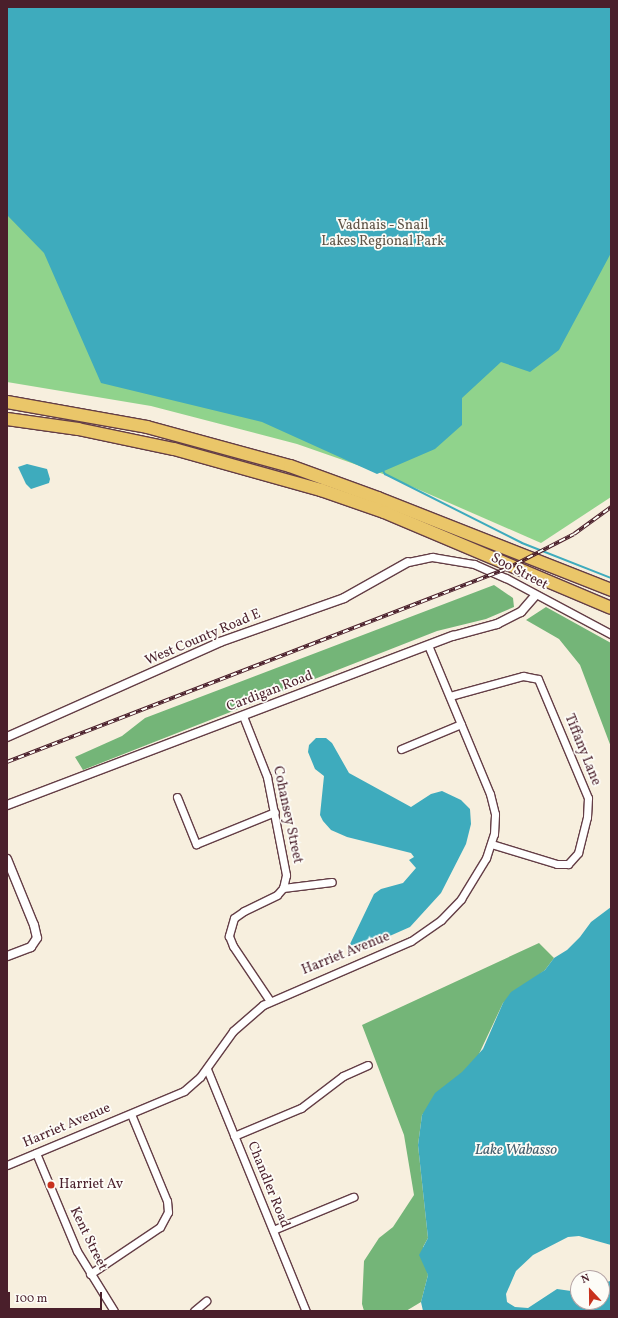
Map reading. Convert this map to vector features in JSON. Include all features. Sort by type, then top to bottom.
[{"type":"highway","points":[[7,402],[147,427],[290,466],[371,495],[611,590]]},
{"type":"highway","points":[[7,419],[78,429],[174,449],[321,490],[384,512],[611,608]]},
{"type":"street","name":"Soo Street","points":[[408,562],[432,557],[457,559],[491,570],[535,596],[611,634]]},
{"type":"street","name":"West County Road E","points":[[7,737],[220,642],[344,598],[408,562]]},
{"type":"street","name":"Cardigan Road","points":[[7,805],[428,645],[453,636],[497,624],[521,612],[535,596]]},
{"type":"street","name":"Harriet Avenue","points":[[7,1165],[184,1091],[193,1085],[207,1069],[233,1031],[252,1012],[270,1001],[398,947],[426,931],[461,899],[479,871],[491,844],[495,824],[493,803],[462,724],[428,645]]},
{"type":"street","name":"Tiffany Lane","points":[[450,696],[523,676],[538,679],[588,798],[587,817],[578,853],[568,864],[559,865],[491,844]]},
{"type":"street","name":"Cohansey Street","points":[[243,716],[268,777],[286,875],[283,888]]},
{"type":"street","points":[[401,749],[462,724]]},
{"type":"street","points":[[177,797],[196,844],[275,812]]},
{"type":"street","points":[[7,859],[37,932],[37,938],[31,947],[7,956]]},
{"type":"street","points":[[270,1001],[233,946],[229,929],[238,914],[272,899],[283,888],[332,882]]},
{"type":"street","points":[[234,1136],[301,1108],[343,1076],[368,1065]]},
{"type":"street","name":"Chandler Road","points":[[207,1069],[306,1311]]},
{"type":"street","points":[[90,1274],[160,1227],[168,1212],[167,1200],[131,1114]]},
{"type":"street","name":"Kent Street","points":[[36,1153],[67,1228],[90,1274],[114,1311]]},
{"type":"street","points":[[273,1230],[353,1197]]},
{"type":"street","points":[[194,1311],[206,1302]]},
{"type":"green space","name":"Vadnais - Snail Lakes Regional Park","points":[[7,7],[611,7],[611,497],[541,543],[383,474],[297,444],[151,406],[7,382]]},
{"type":"green space","points":[[494,585],[513,598],[514,607],[486,619],[437,631],[83,770],[75,757],[122,736],[145,718]]},
{"type":"green space","points":[[546,607],[611,643],[611,747],[580,665],[559,639],[526,620]]},
{"type":"green space","points":[[539,943],[554,958],[545,970],[503,1003],[478,1056],[422,1115],[418,1145],[428,1238],[423,1247],[428,1275],[421,1302],[406,1311],[364,1311],[362,1304],[364,1261],[379,1238],[393,1227],[414,1195],[404,1135],[362,1025]]},
{"type":"water","name":"Vadnais - Snail Lakes Regional Park","points":[[7,7],[611,7],[611,253],[559,350],[530,372],[501,362],[462,398],[462,425],[435,449],[377,474],[262,422],[101,383],[44,253],[7,215]]},
{"type":"water","points":[[27,464],[47,469],[50,479],[49,483],[31,489],[26,484],[18,467]]},
{"type":"water","points":[[316,738],[326,738],[332,743],[349,773],[411,807],[431,794],[442,791],[461,800],[470,809],[471,824],[466,844],[441,893],[410,927],[358,950],[350,944],[374,894],[381,889],[403,883],[416,868],[409,860],[414,857],[411,853],[347,837],[331,830],[323,821],[320,815],[324,776],[315,769],[308,752],[309,745]]},
{"type":"water","name":"Lake Wabasso","points":[[611,907],[611,1245],[579,1236],[568,1237],[533,1255],[516,1271],[506,1294],[507,1302],[515,1307],[528,1308],[557,1289],[570,1291],[570,1310],[610,1310],[610,1281],[611,1311],[423,1311],[421,1302],[428,1275],[419,1255],[428,1238],[418,1145],[422,1115],[435,1093],[462,1072],[483,1049],[503,1003],[511,992],[545,970],[554,958],[567,950],[580,937],[591,922]]},
{"type":"waterway","points":[[382,469],[385,474],[522,543],[611,578]]},
{"type":"railway","points":[[7,762],[506,569],[574,534],[611,507]]},
{"type":"place","name":"Harriet Av","points":[[51,1185]]}]
